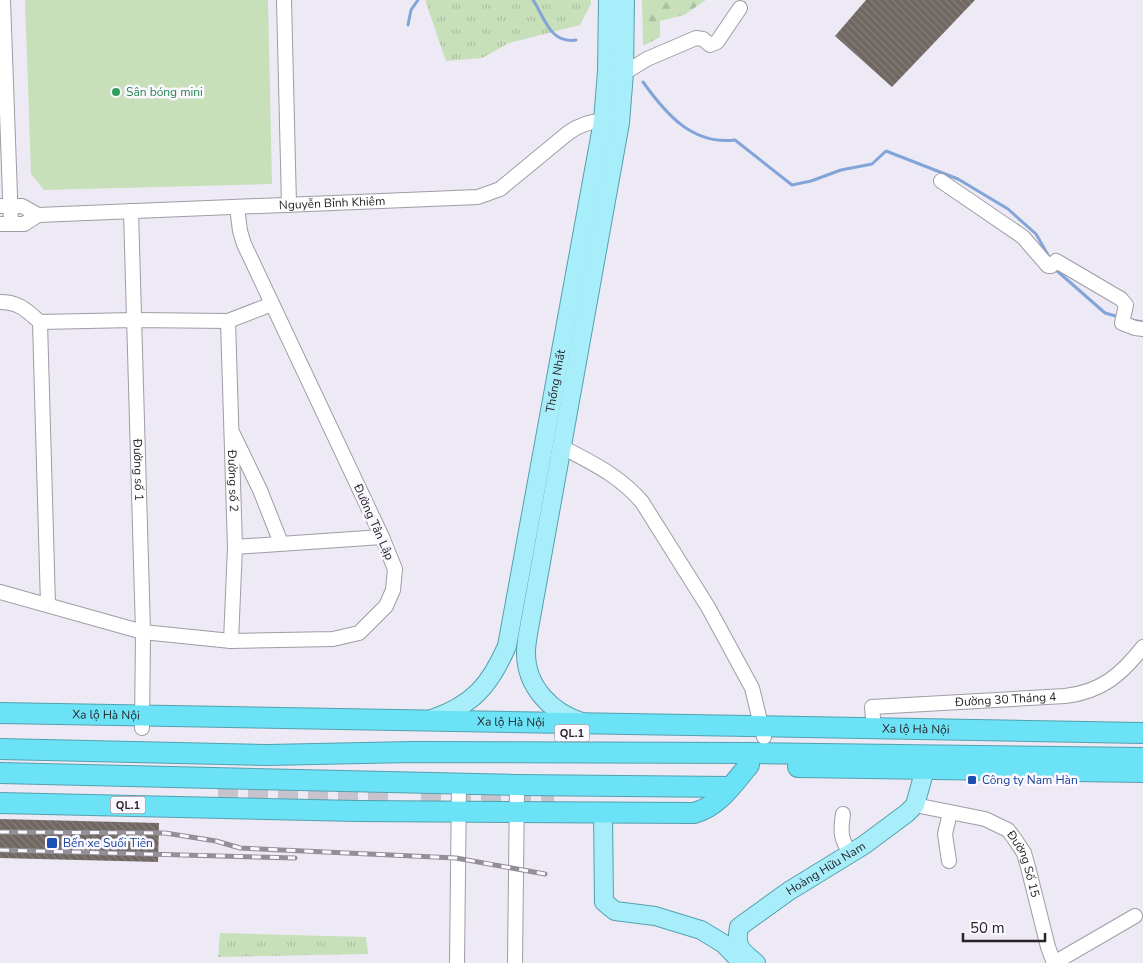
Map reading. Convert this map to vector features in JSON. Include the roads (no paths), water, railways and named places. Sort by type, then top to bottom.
[{"type":"highway","name":"Xa lộ Hà Nội","points":[[0,713],[142,722]]},
{"type":"highway","name":"Xa lộ Hà Nội","points":[[307,724],[424,721],[501,727],[590,724],[763,732]]},
{"type":"highway","name":"Xa lộ Hà Nội","points":[[0,726],[142,722],[307,724],[874,734],[1143,743]]},
{"type":"highway","name":"Xa lộ Hà Nội","points":[[874,734],[1143,733]]},
{"type":"highway","name":"Xa lộ Hà Nội","points":[[0,749],[267,755],[412,752],[982,762],[1143,758]]},
{"type":"highway","name":"QL.1","points":[[0,803],[516,812],[694,813],[705,810],[716,803],[750,759]]},
{"type":"highway","name":"Xa lộ Hà Nội","points":[[982,762],[1143,772]]},
{"type":"highway","points":[[0,773],[517,785],[730,787]]},
{"type":"highway","name":"QL.1","points":[[0,791],[218,795]]},
{"type":"highway","points":[[394,798],[421,799]]},
{"type":"highway","points":[[554,801],[716,803]]},
{"type":"main road","name":"Thống Nhất","points":[[608,0],[616,72]]},
{"type":"main road","name":"Thống Nhất","points":[[424,721],[449,713],[481,691],[497,670],[507,646],[519,634],[562,447],[611,122],[625,0]]},
{"type":"main road","name":"Thống Nhất","points":[[590,724],[561,714],[539,692],[527,664],[526,654],[519,634],[611,122]]},
{"type":"main road","points":[[915,805],[925,761]]},
{"type":"main road","name":"Hoàng Hữu Nam","points":[[756,963],[742,952],[736,940],[739,927],[789,891],[864,846],[915,805]]},
{"type":"main road","points":[[603,813],[604,902],[615,911],[655,916],[701,930],[724,944],[743,963]]},
{"type":"street","points":[[3,0],[5,224]]},
{"type":"street","points":[[284,0],[289,205]]},
{"type":"street","points":[[616,72],[696,38],[703,39],[710,45],[713,45],[740,8]]},
{"type":"street","name":"Nguyễn Bỉnh Khiêm","points":[[5,224],[24,224],[38,215],[486,195],[500,189],[568,132],[594,121],[611,122]]},
{"type":"street","points":[[941,181],[1023,237],[1048,266],[1051,266],[1056,261],[1121,299],[1126,305],[1123,318],[1126,325],[1143,329]]},
{"type":"street","name":"Nguyễn Bỉnh Khiêm","points":[[5,206],[22,206],[38,215]]},
{"type":"street","name":"Đường Tân Lập","points":[[0,592],[143,632],[231,641],[333,639],[359,633],[386,606],[393,590],[395,570],[382,537],[244,244],[237,207]]},
{"type":"street","name":"Đường số 1","points":[[131,211],[143,632],[142,722]]},
{"type":"street","points":[[0,302],[11,302],[25,308],[40,322],[228,321],[272,304]]},
{"type":"street","name":"Đường số 2","points":[[228,321],[235,548],[231,641]]},
{"type":"street","points":[[40,322],[48,604]]},
{"type":"street","points":[[231,429],[260,490],[281,543]]},
{"type":"street","points":[[562,447],[613,474],[630,488],[642,502],[708,607],[752,688],[763,732]]},
{"type":"street","points":[[235,548],[281,543],[382,537]]},
{"type":"street","name":"Đường 30 Tháng 4","points":[[874,734],[872,706],[1065,696],[1091,692],[1116,676],[1143,647]]},
{"type":"street","points":[[458,963],[459,783]]},
{"type":"street","points":[[515,963],[517,785]]},
{"type":"street","name":"Đường Số 15","points":[[915,805],[985,819],[1008,830],[1026,860],[1048,947],[1054,963]]},
{"type":"street","points":[[949,861],[945,834],[950,813]]},
{"type":"street","points":[[843,814],[840,830],[841,838],[850,854]]},
{"type":"street","points":[[1054,963],[1135,916]]},
{"type":"waterway","points":[[408,25],[411,10],[418,0]]},
{"type":"waterway","points":[[533,0],[554,34],[567,40],[576,40]]},
{"type":"waterway","points":[[643,82],[661,105],[682,125],[706,138],[735,140],[792,185],[811,181],[841,170],[872,164],[886,151],[958,179],[1008,209],[1036,234],[1048,255]]},
{"type":"waterway","points":[[1056,270],[1105,313],[1119,317]]},
{"type":"waterway","points":[[1132,320],[1143,322]]},
{"type":"tunnel","points":[[218,795],[394,798]]},
{"type":"tunnel","points":[[421,799],[554,801]]},
{"type":"railway","points":[[0,832],[165,833],[216,841],[240,848],[456,858],[545,874]]},
{"type":"railway","points":[[0,850],[295,858]]},
{"type":"place","name":"Sân bóng mini","points":[[116,92]]},
{"type":"place","name":"Công ty Nam Hàn","points":[[972,780]]},
{"type":"place","name":"Bến xe Suối Tiên","points":[[52,843]]}]
